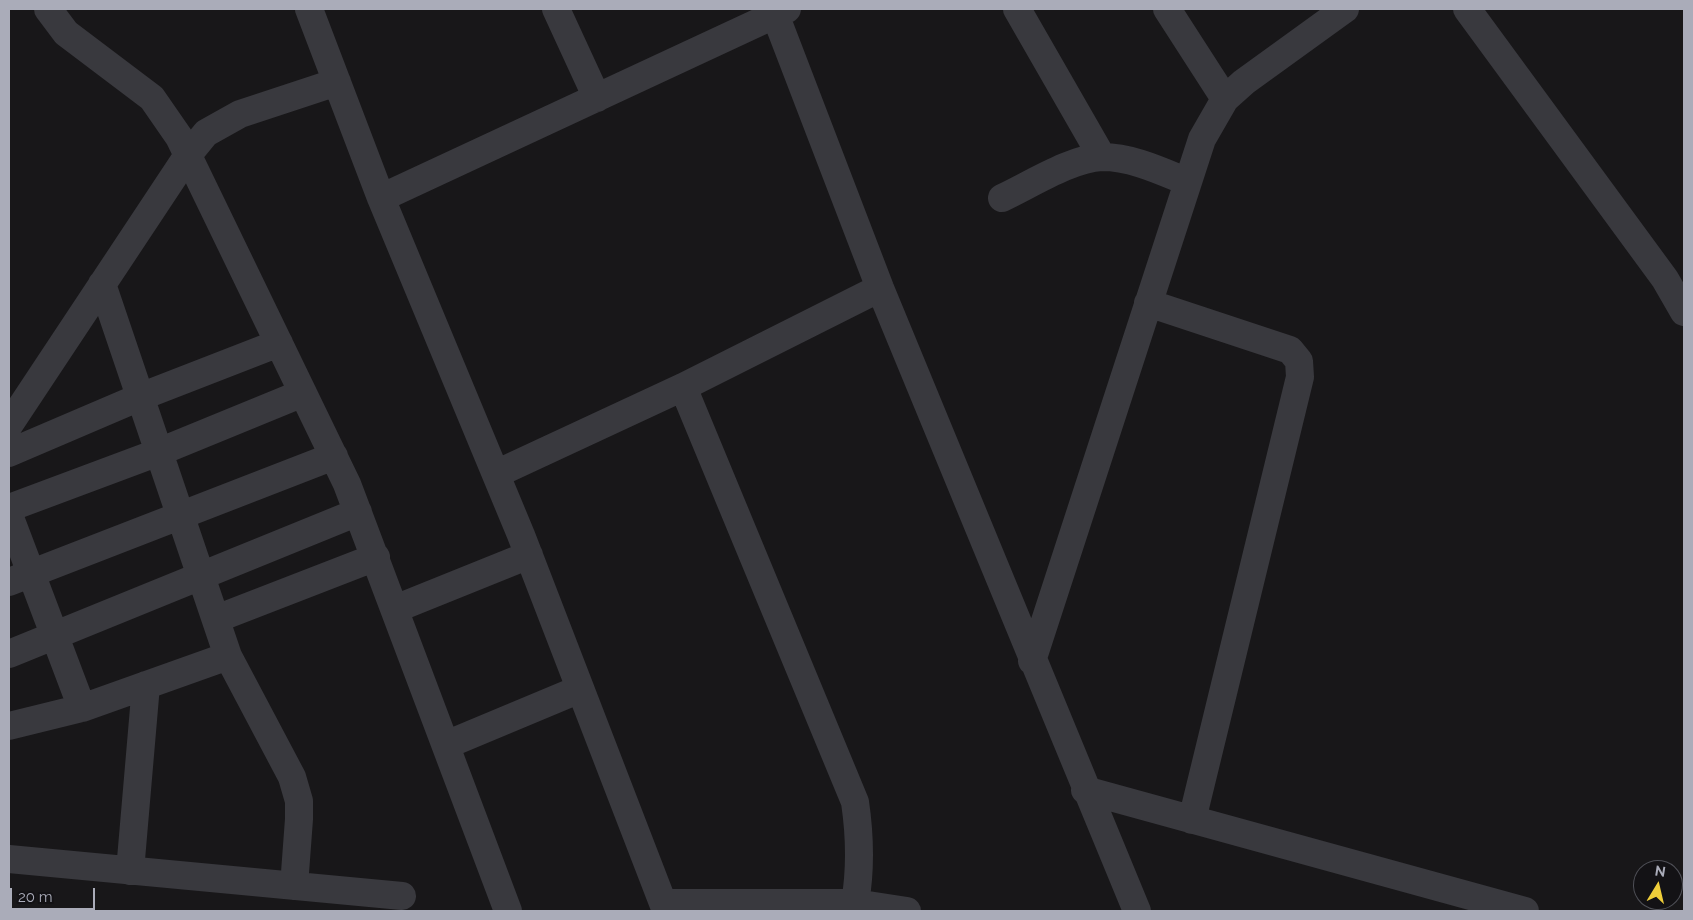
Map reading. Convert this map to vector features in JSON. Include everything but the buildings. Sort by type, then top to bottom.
[{"type":"street","points":[[48,9],[66,34],[152,98],[179,137],[334,456],[358,512],[508,911]]},
{"type":"street","points":[[309,9],[381,198],[529,555],[665,907],[855,903],[900,910]]},
{"type":"street","points":[[556,9],[596,98]]},
{"type":"street","points":[[1018,9],[1102,157]]},
{"type":"street","points":[[1167,9],[1225,100]]},
{"type":"street","points":[[1467,9],[1665,278],[1684,312]]},
{"type":"street","points":[[381,198],[778,11],[880,288],[1085,790],[1137,911]]},
{"type":"street","points":[[1032,661],[1202,139],[1225,100],[1244,82],[1333,12]]},
{"type":"street","points":[[9,425],[188,155],[206,133],[240,114],[337,82]]},
{"type":"street","points":[[1002,198],[1074,164],[1102,157],[1147,165],[1188,182]]},
{"type":"street","points":[[102,284],[228,656],[292,776],[299,801],[294,886]]},
{"type":"street","points":[[496,474],[684,386],[880,288]]},
{"type":"street","points":[[1148,303],[1290,350],[1298,361],[1300,377],[1192,820]]},
{"type":"street","points":[[9,453],[140,398],[279,343]]},
{"type":"street","points":[[684,386],[855,802],[859,833],[860,868],[855,903]]},
{"type":"street","points":[[9,508],[159,452],[303,393]]},
{"type":"street","points":[[20,578],[334,456]]},
{"type":"street","points":[[9,654],[358,512]]},
{"type":"street","points":[[9,515],[20,578],[54,636],[82,708]]},
{"type":"street","points":[[395,609],[529,555]]},
{"type":"street","points":[[216,619],[376,557]]},
{"type":"street","points":[[9,726],[82,708],[228,656]]},
{"type":"street","points":[[130,871],[146,685]]},
{"type":"street","points":[[446,745],[580,689]]},
{"type":"street","points":[[1085,790],[1525,911]]},
{"type":"street","points":[[9,860],[402,896]]}]
